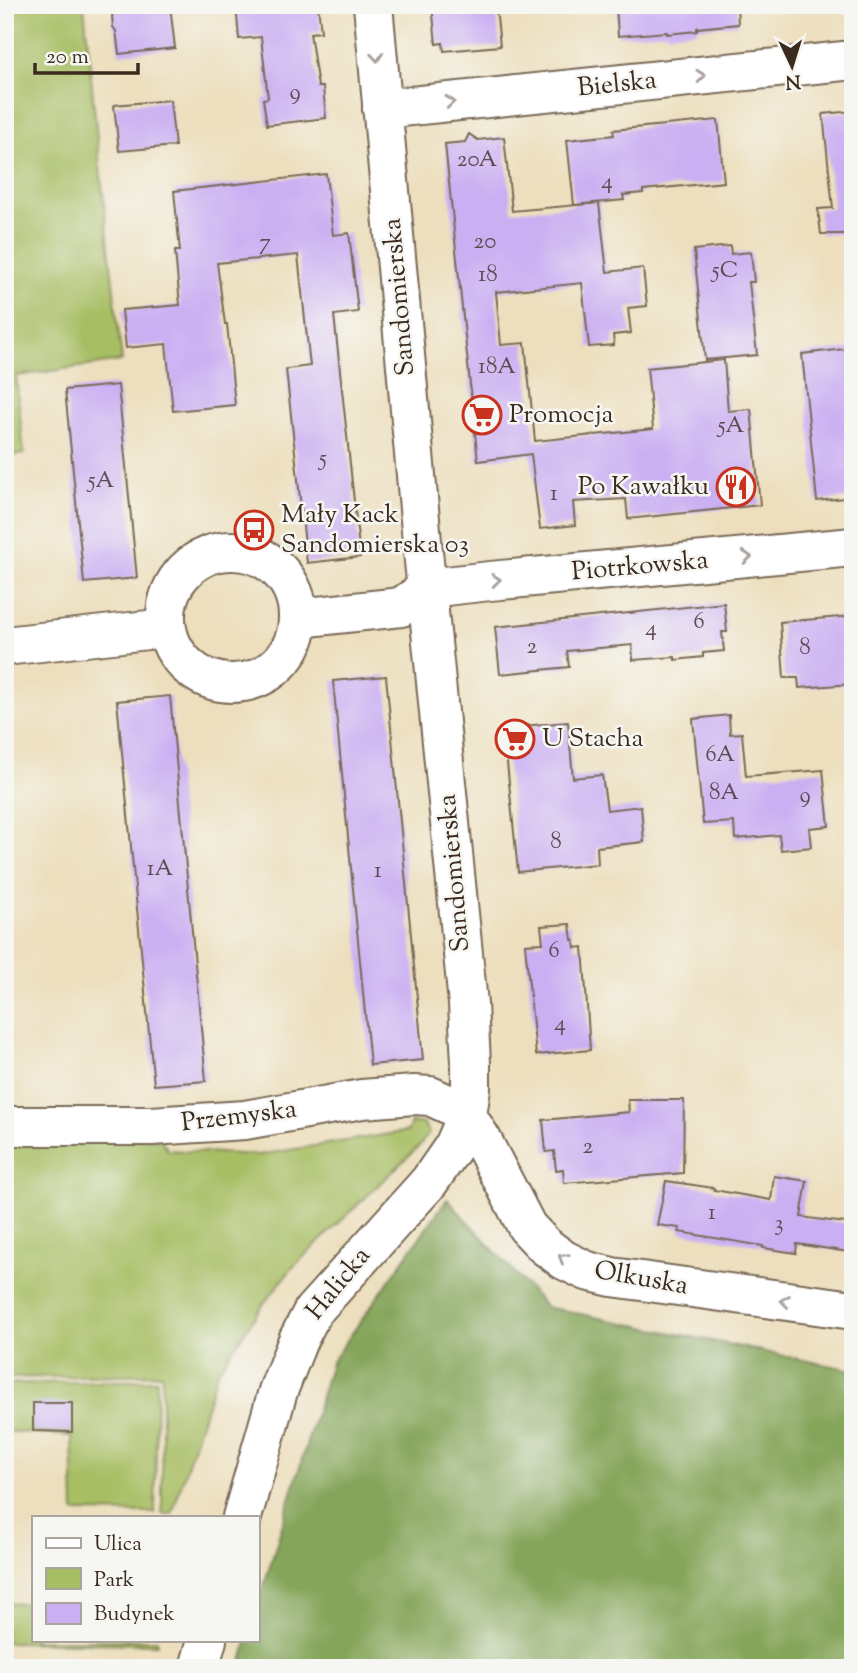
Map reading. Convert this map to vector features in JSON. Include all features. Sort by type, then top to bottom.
[{"type":"street","name":"Sandomierska","points":[[373,5],[468,1004],[471,1088],[467,1115]]},
{"type":"street","name":"Bielska","points":[[382,109],[853,60]]},
{"type":"street","name":"Piotrkowska","points":[[428,589],[853,547]]},
{"type":"street","points":[[229,550],[257,555],[279,570],[294,592],[299,618],[292,646],[281,661],[275,668],[250,682],[225,683],[200,676],[184,664],[172,648],[166,628],[167,600],[180,575],[202,557],[229,550]]},
{"type":"street","points":[[299,618],[401,607],[428,589]]},
{"type":"street","points":[[5,646],[166,628]]},
{"type":"street","name":"Przemyska","points":[[5,1126],[151,1126],[245,1120],[362,1100],[414,1095],[430,1096],[467,1115]]},
{"type":"street","name":"Olkuska","points":[[467,1115],[527,1227],[545,1246],[564,1260],[587,1271],[612,1276],[853,1310]]},
{"type":"street","name":"Halicka","points":[[242,1516],[278,1391],[298,1340],[313,1311],[429,1182],[454,1146],[467,1115]]},
{"type":"street","points":[[199,1668],[206,1642]]},
{"type":"green space","points":[[5,5],[84,5],[122,361],[16,376],[24,454],[5,456]]},
{"type":"green space","points":[[411,1122],[424,1124],[429,1133],[420,1145],[294,1266],[265,1302],[217,1372],[172,1514],[162,1514],[162,1374],[5,1378],[5,1141],[161,1139],[168,1150],[258,1155],[408,1131]]},
{"type":"green space","points":[[447,1199],[546,1307],[853,1370],[853,1668],[240,1668],[247,1642],[259,1642],[259,1602],[331,1363]]},
{"type":"green space","points":[[157,1380],[155,1513],[74,1512],[72,1436],[5,1431],[5,1384]]},
{"type":"green space","points":[[5,1603],[32,1604],[32,1642],[157,1644],[5,1642]]},
{"type":"building","points":[[119,5],[170,5],[175,48],[119,54],[112,16]]},
{"type":"building","points":[[236,5],[318,5],[321,32],[310,33],[318,87],[323,87],[326,118],[267,125],[263,99],[268,98],[261,37],[239,39]]},
{"type":"building","points":[[432,5],[485,5],[485,9],[496,8],[500,46],[444,51],[443,43],[436,44]]},
{"type":"building","points":[[616,5],[737,5],[738,24],[667,34],[618,36]]},
{"type":"building","points":[[170,100],[175,146],[119,151],[114,105]]},
{"type":"building","points":[[853,111],[853,234],[821,234],[818,209],[833,208],[823,114]]},
{"type":"building","points":[[718,120],[724,182],[643,190],[643,193],[623,195],[624,200],[574,205],[567,140],[614,135],[613,130]]},
{"type":"building","points":[[469,134],[478,140],[504,137],[512,211],[599,203],[607,272],[643,268],[647,306],[628,308],[631,333],[613,335],[614,345],[589,347],[582,283],[496,292],[501,345],[525,343],[535,441],[653,429],[647,368],[724,360],[728,411],[751,409],[760,505],[628,519],[626,499],[573,502],[575,525],[540,529],[531,454],[478,461],[445,144],[465,142]]},
{"type":"building","points":[[326,174],[333,235],[349,233],[358,312],[334,315],[360,557],[307,563],[286,369],[310,366],[298,255],[217,263],[227,324],[235,405],[173,411],[166,344],[126,348],[122,310],[180,305],[175,251],[180,251],[174,191]]},
{"type":"building","points":[[730,246],[731,254],[751,252],[754,282],[749,282],[757,355],[705,360],[694,250]]},
{"type":"building","points":[[853,348],[853,497],[817,501],[802,354]]},
{"type":"building","points":[[118,385],[137,578],[84,583],[65,390]]},
{"type":"building","points":[[724,603],[727,632],[722,632],[724,651],[703,653],[703,657],[675,660],[675,657],[633,660],[632,645],[567,651],[569,667],[500,674],[495,627]]},
{"type":"building","points":[[853,616],[853,684],[799,688],[798,678],[784,678],[780,622]]},
{"type":"building","points":[[386,676],[423,1060],[370,1065],[333,681]]},
{"type":"building","points":[[170,696],[206,1081],[154,1085],[117,701]]},
{"type":"building","points":[[729,715],[730,734],[742,733],[746,776],[823,770],[829,826],[809,828],[811,847],[781,850],[779,835],[735,839],[734,822],[703,824],[693,719]]},
{"type":"building","points":[[568,722],[573,778],[602,775],[607,810],[641,806],[644,842],[597,847],[598,864],[518,872],[506,753],[513,753],[511,727]]},
{"type":"building","points":[[570,924],[575,948],[583,947],[590,1050],[536,1055],[525,944],[543,943],[541,926]]},
{"type":"building","points":[[628,1100],[684,1100],[683,1173],[564,1183],[563,1169],[556,1170],[554,1151],[546,1152],[543,1120],[629,1112]]},
{"type":"building","points":[[774,1176],[807,1181],[801,1217],[853,1224],[849,1252],[797,1244],[796,1253],[679,1232],[680,1228],[657,1225],[666,1181],[771,1200]]},
{"type":"building","points":[[33,1403],[72,1403],[72,1432],[33,1431]]},
{"type":"place","name":"Promocja","points":[[482,415]]},
{"type":"place","name":"Po Kawałku","points":[[736,487]]},
{"type":"place","name":"Mały Kack Sandomierska 03","points":[[254,530]]},
{"type":"place","name":"U Stacha","points":[[515,739]]}]
